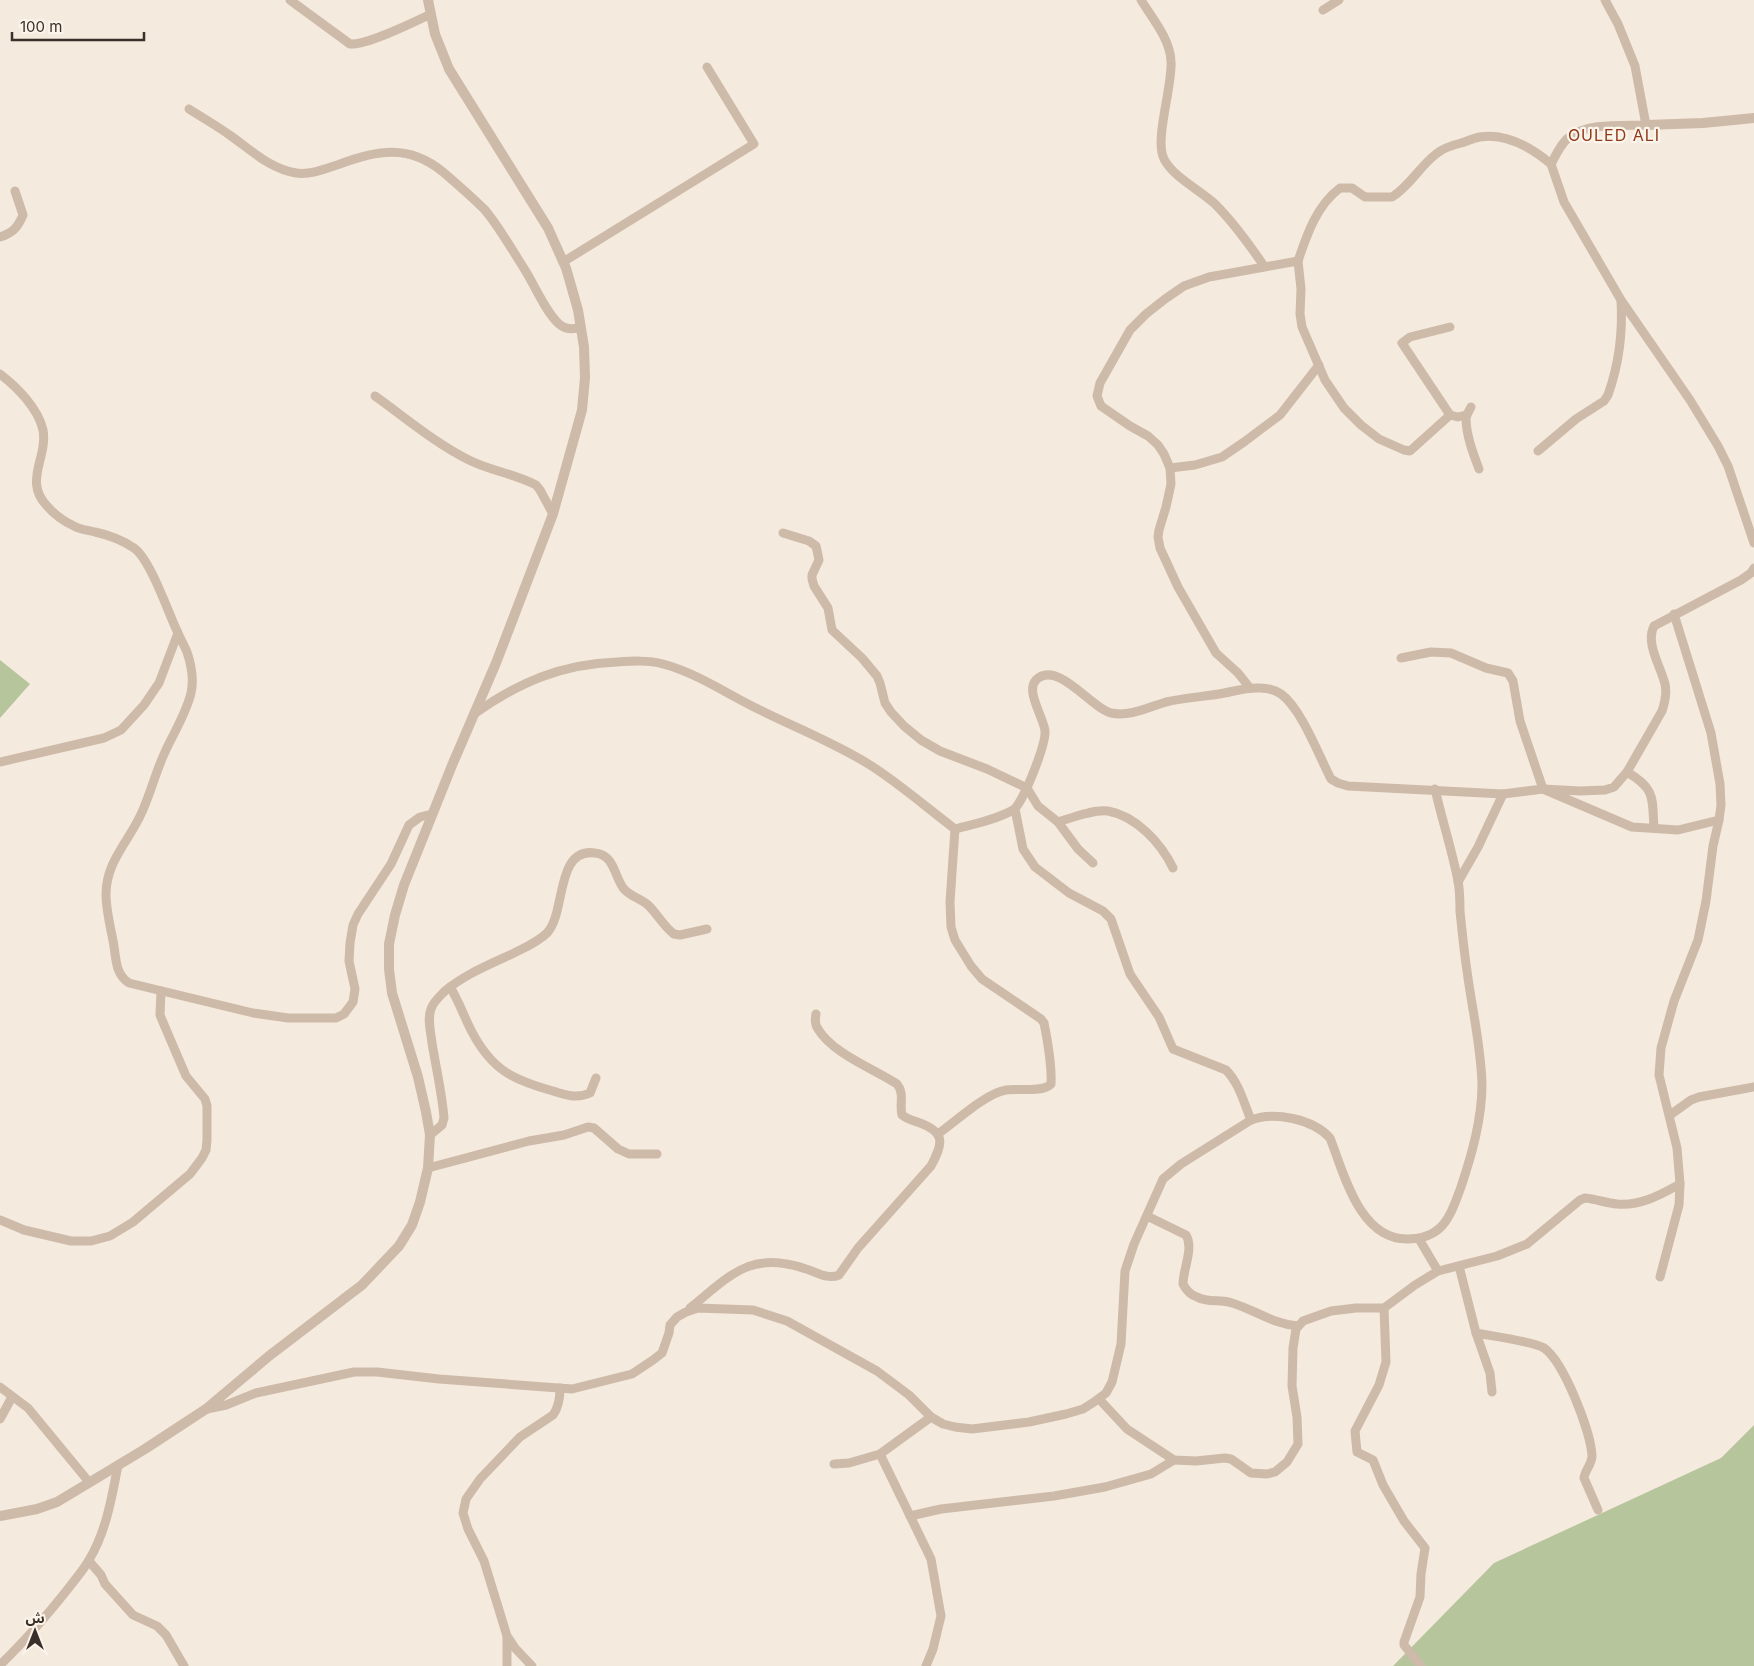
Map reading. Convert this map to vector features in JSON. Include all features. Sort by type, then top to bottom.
[{"type":"street","points":[[290,0],[350,44],[359,43],[392,31],[431,14]]},
{"type":"street","points":[[0,1516],[37,1509],[57,1502],[206,1409],[269,1356],[362,1285],[384,1264],[399,1246],[412,1225],[420,1202],[428,1168],[430,1135],[418,1077],[392,993],[389,970],[389,944],[404,885],[496,663],[553,514],[582,410],[585,378],[584,346],[578,310],[563,262],[543,221],[450,69],[435,34],[428,0]]},
{"type":"street","points":[[1141,0],[1161,33],[1172,60],[1161,142],[1163,158],[1172,169],[1214,203],[1238,229],[1264,266]]},
{"type":"street","points":[[1323,10],[1339,0]]},
{"type":"street","points":[[1605,0],[1618,24],[1635,66],[1646,125]]},
{"type":"street","points":[[563,262],[754,144],[707,67]]},
{"type":"street","points":[[189,109],[231,136],[256,156],[275,166],[295,173],[313,172],[362,156],[385,151],[399,152],[421,159],[441,170],[485,211],[524,269],[548,310],[559,323],[564,327],[581,328]]},
{"type":"street","points":[[1550,164],[1561,146],[1570,137],[1583,130],[1599,127],[1703,123],[1754,118]]},
{"type":"street","points":[[1450,415],[1412,449],[1404,450],[1379,439],[1344,408],[1325,380],[1302,327],[1298,261],[1313,223],[1322,207],[1332,194],[1340,188],[1352,188],[1365,197],[1392,197],[1410,182],[1437,153],[1454,145],[1480,137],[1498,138],[1534,151],[1550,164],[1564,202],[1621,300],[1686,393],[1718,446],[1728,466],[1754,543]]},
{"type":"street","points":[[0,237],[13,232],[23,215],[15,191]]},
{"type":"street","points":[[1250,688],[1238,673],[1216,653],[1178,587],[1160,548],[1158,538],[1171,484],[1170,468],[1164,454],[1153,440],[1101,406],[1097,396],[1100,383],[1130,330],[1146,314],[1184,286],[1209,277],[1298,261]]},
{"type":"street","points":[[1538,451],[1576,419],[1604,401],[1608,395],[1622,340],[1621,300]]},
{"type":"street","points":[[1450,327],[1410,337],[1402,343],[1450,415],[1458,417],[1468,411],[1471,447],[1480,469]]},
{"type":"street","points":[[1170,468],[1195,465],[1222,457],[1244,442],[1280,415],[1319,366]]},
{"type":"street","points":[[0,374],[18,390],[33,409],[43,428],[44,438],[36,474],[36,488],[39,496],[58,517],[75,527],[121,540],[136,549],[145,561],[158,587],[186,651],[192,674],[192,691],[188,704],[166,750],[142,812],[110,869],[106,894],[108,916],[119,974],[123,979],[129,983],[161,992],[253,1014],[288,1018],[336,1018],[344,1014],[353,1002],[354,990],[349,961],[353,925],[358,914],[391,864],[409,825],[420,817],[432,814]]},
{"type":"street","points":[[375,396],[443,445],[468,459],[482,466],[536,485],[553,514]]},
{"type":"street","points":[[783,533],[809,541],[816,546],[819,560],[812,579],[814,586],[828,608],[832,630],[862,658],[877,676],[885,703],[904,726],[921,740],[940,751],[987,769],[1027,788],[1038,806],[1058,822],[1078,849],[1093,863]]},
{"type":"street","points":[[955,829],[987,820],[1015,809],[1027,788],[1045,737],[1044,726],[1033,692],[1035,682],[1040,678],[1053,676],[1062,679],[1109,713],[1120,714],[1185,698],[1205,697],[1250,688],[1273,690],[1282,694],[1297,712],[1331,778],[1338,783],[1348,786],[1503,794],[1543,789],[1605,790],[1614,787],[1627,772],[1662,711],[1665,701],[1665,684],[1651,638],[1654,626],[1741,580],[1751,573],[1754,568]]},
{"type":"street","points":[[1660,1277],[1679,1205],[1680,1184],[1677,1148],[1659,1075],[1661,1048],[1674,1001],[1698,940],[1719,820],[1720,784],[1711,733],[1674,614]]},
{"type":"street","points":[[0,762],[104,738],[121,730],[144,705],[159,683],[178,633]]},
{"type":"street","points":[[1401,658],[1431,652],[1451,653],[1486,668],[1508,673],[1513,681],[1520,721],[1543,789],[1622,824],[1641,829],[1678,830],[1719,820]]},
{"type":"street","points":[[474,714],[499,697],[527,682],[560,670],[580,665],[607,662],[663,664],[702,679],[757,709],[828,742],[870,765],[955,829]]},
{"type":"street","points":[[1627,772],[1644,782],[1651,792],[1654,828]]},
{"type":"street","points":[[206,1409],[226,1405],[256,1394],[354,1372],[377,1372],[439,1379],[572,1389],[632,1374],[662,1353],[669,1334],[670,1324],[676,1317],[698,1308],[753,1310],[788,1321],[877,1371],[908,1395],[931,1417],[949,1426],[972,1429],[1029,1422],[1066,1414],[1084,1409],[1099,1399],[1106,1394],[1112,1382],[1121,1344],[1125,1271],[1134,1244],[1164,1180],[1172,1170],[1251,1120],[1259,1117],[1298,1120],[1324,1131],[1330,1138],[1359,1209],[1368,1222],[1387,1236],[1402,1239],[1419,1239],[1428,1236],[1446,1223],[1456,1202],[1475,1140],[1482,1085],[1481,1064],[1464,948],[1458,882],[1435,789]]},
{"type":"street","points":[[1458,882],[1478,847],[1503,794]]},
{"type":"street","points":[[1015,809],[1023,849],[1035,867],[1069,893],[1102,911],[1111,920],[1130,974],[1160,1018],[1173,1049],[1226,1070],[1233,1077],[1251,1120]]},
{"type":"street","points":[[1058,822],[1103,811],[1119,815],[1137,825],[1158,842],[1173,868]]},
{"type":"street","points":[[938,1134],[992,1095],[1005,1090],[1045,1088],[1051,1084],[1044,1023],[1041,1019],[982,979],[971,966],[952,933],[950,902],[955,829]]},
{"type":"street","points":[[430,1135],[442,1125],[444,1118],[430,1017],[433,1005],[450,986],[546,935],[554,923],[569,867],[577,858],[597,853],[610,862],[616,870],[624,890],[649,906],[674,934],[680,935],[707,929]]},
{"type":"street","points":[[450,986],[472,1032],[484,1051],[498,1067],[510,1076],[544,1089],[575,1096],[590,1092],[596,1078]]},
{"type":"street","points":[[0,1220],[24,1230],[71,1241],[92,1241],[110,1236],[133,1222],[190,1174],[202,1158],[206,1150],[207,1140],[207,1106],[205,1098],[186,1076],[160,1015],[161,992]]},
{"type":"street","points":[[686,1312],[731,1275],[746,1267],[765,1262],[796,1265],[824,1276],[839,1275],[858,1248],[887,1218],[931,1166],[939,1146],[938,1134],[932,1127],[902,1115],[902,1095],[897,1084],[847,1056],[837,1048],[818,1029],[816,1014]]},
{"type":"street","points":[[1670,1115],[1691,1100],[1699,1097],[1754,1087]]},
{"type":"street","points":[[428,1168],[529,1141],[570,1134],[588,1127],[594,1128],[618,1149],[629,1154],[657,1154]]},
{"type":"street","points":[[1099,1399],[1127,1429],[1174,1460],[1196,1462],[1225,1458],[1231,1459],[1251,1473],[1275,1472],[1287,1462],[1298,1444],[1297,1417],[1292,1386],[1293,1348],[1295,1333],[1298,1326],[1303,1322],[1331,1311],[1356,1308],[1384,1308],[1415,1285],[1438,1272],[1497,1256],[1527,1244],[1580,1200],[1585,1198],[1618,1204],[1637,1204],[1680,1184]]},
{"type":"street","points":[[1147,1216],[1186,1235],[1189,1246],[1183,1284],[1191,1294],[1207,1301],[1233,1303],[1278,1323],[1298,1326]]},
{"type":"street","points":[[1419,1239],[1438,1272]]},
{"type":"street","points":[[1459,1266],[1476,1334],[1490,1373],[1492,1392]]},
{"type":"street","points":[[1384,1308],[1386,1356],[1384,1371],[1372,1401],[1356,1427],[1354,1434],[1356,1452],[1374,1462],[1378,1475],[1404,1521],[1425,1548],[1420,1597],[1404,1642],[1404,1645],[1421,1666]]},
{"type":"street","points":[[1476,1334],[1539,1346],[1545,1349],[1551,1356],[1563,1374],[1587,1430],[1592,1460],[1584,1478],[1598,1510]]},
{"type":"street","points":[[0,1387],[28,1408],[90,1482]]},
{"type":"street","points":[[532,1666],[515,1648],[507,1636],[484,1561],[464,1518],[463,1506],[472,1489],[520,1437],[553,1415],[559,1403],[560,1388]]},
{"type":"street","points":[[0,1419],[12,1397]]},
{"type":"street","points":[[834,1464],[849,1463],[880,1454],[931,1417]]},
{"type":"street","points":[[880,1454],[930,1555],[940,1607],[940,1624],[926,1666]]},
{"type":"street","points":[[910,1516],[928,1511],[1054,1496],[1105,1487],[1151,1474],[1174,1460]]},
{"type":"street","points":[[0,1665],[16,1650],[52,1609],[89,1561],[99,1540],[111,1499],[118,1465]]},
{"type":"street","points":[[89,1561],[101,1575],[105,1584],[133,1615],[157,1626],[166,1635],[184,1666]]},
{"type":"street","points":[[507,1636],[507,1666]]},
{"type":"green space","points":[[0,660],[30,684],[0,718]]},
{"type":"green space","points":[[1754,1425],[1754,1666],[1393,1666],[1494,1563],[1721,1458]]},
{"type":"district","name":"OULED ALI","points":[[1614,135]]}]
